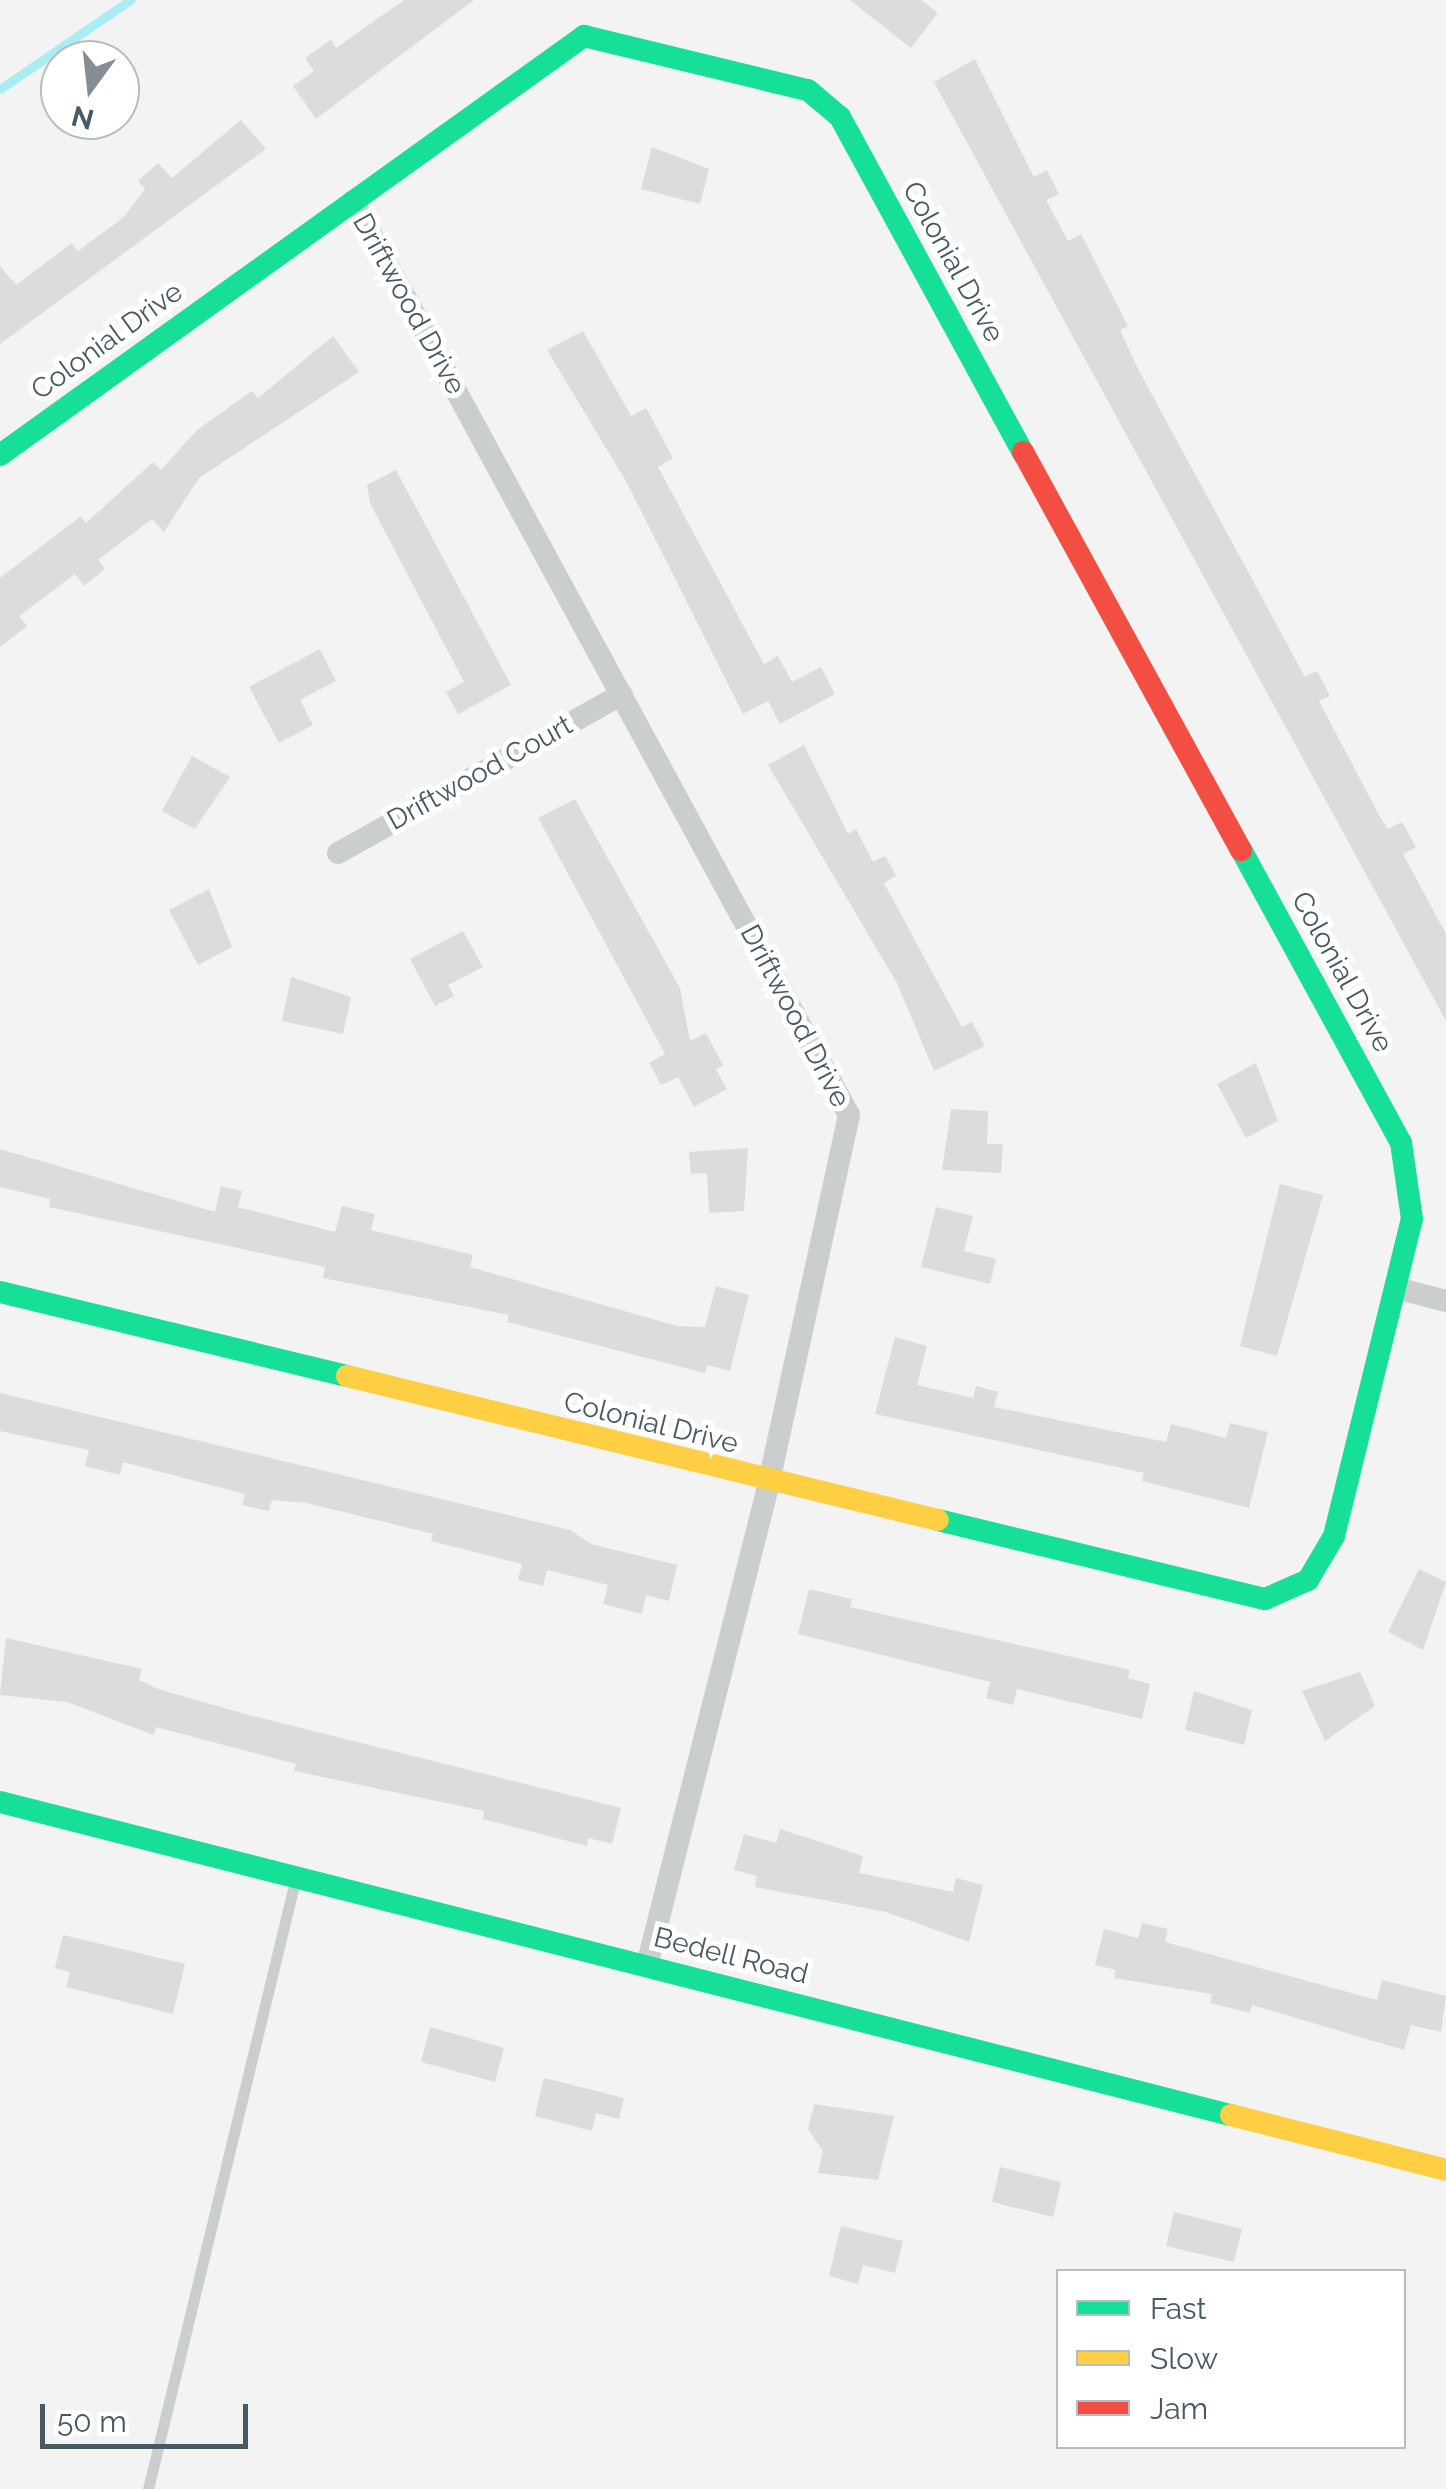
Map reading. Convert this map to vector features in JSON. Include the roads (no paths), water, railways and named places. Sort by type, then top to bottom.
[{"type":"street","name":"Colonial Drive","points":[[0,455],[584,36],[826,102],[1401,1143],[1412,1219],[1334,1536],[1322,1563],[1288,1593],[1244,1599],[0,1292]]},
{"type":"street","name":"Driftwood Drive","points":[[352,201],[849,1115],[770,1483],[647,1965]]},
{"type":"street","name":"Driftwood Court","points":[[338,852],[622,694]]},
{"type":"street","points":[[1396,1288],[1446,1301]]},
{"type":"street","name":"Bedell Road","points":[[0,1802],[1446,2170]]},
{"type":"lane","points":[[148,2489],[296,1876]]},
{"type":"waterway","points":[[0,89],[130,0]]}]
